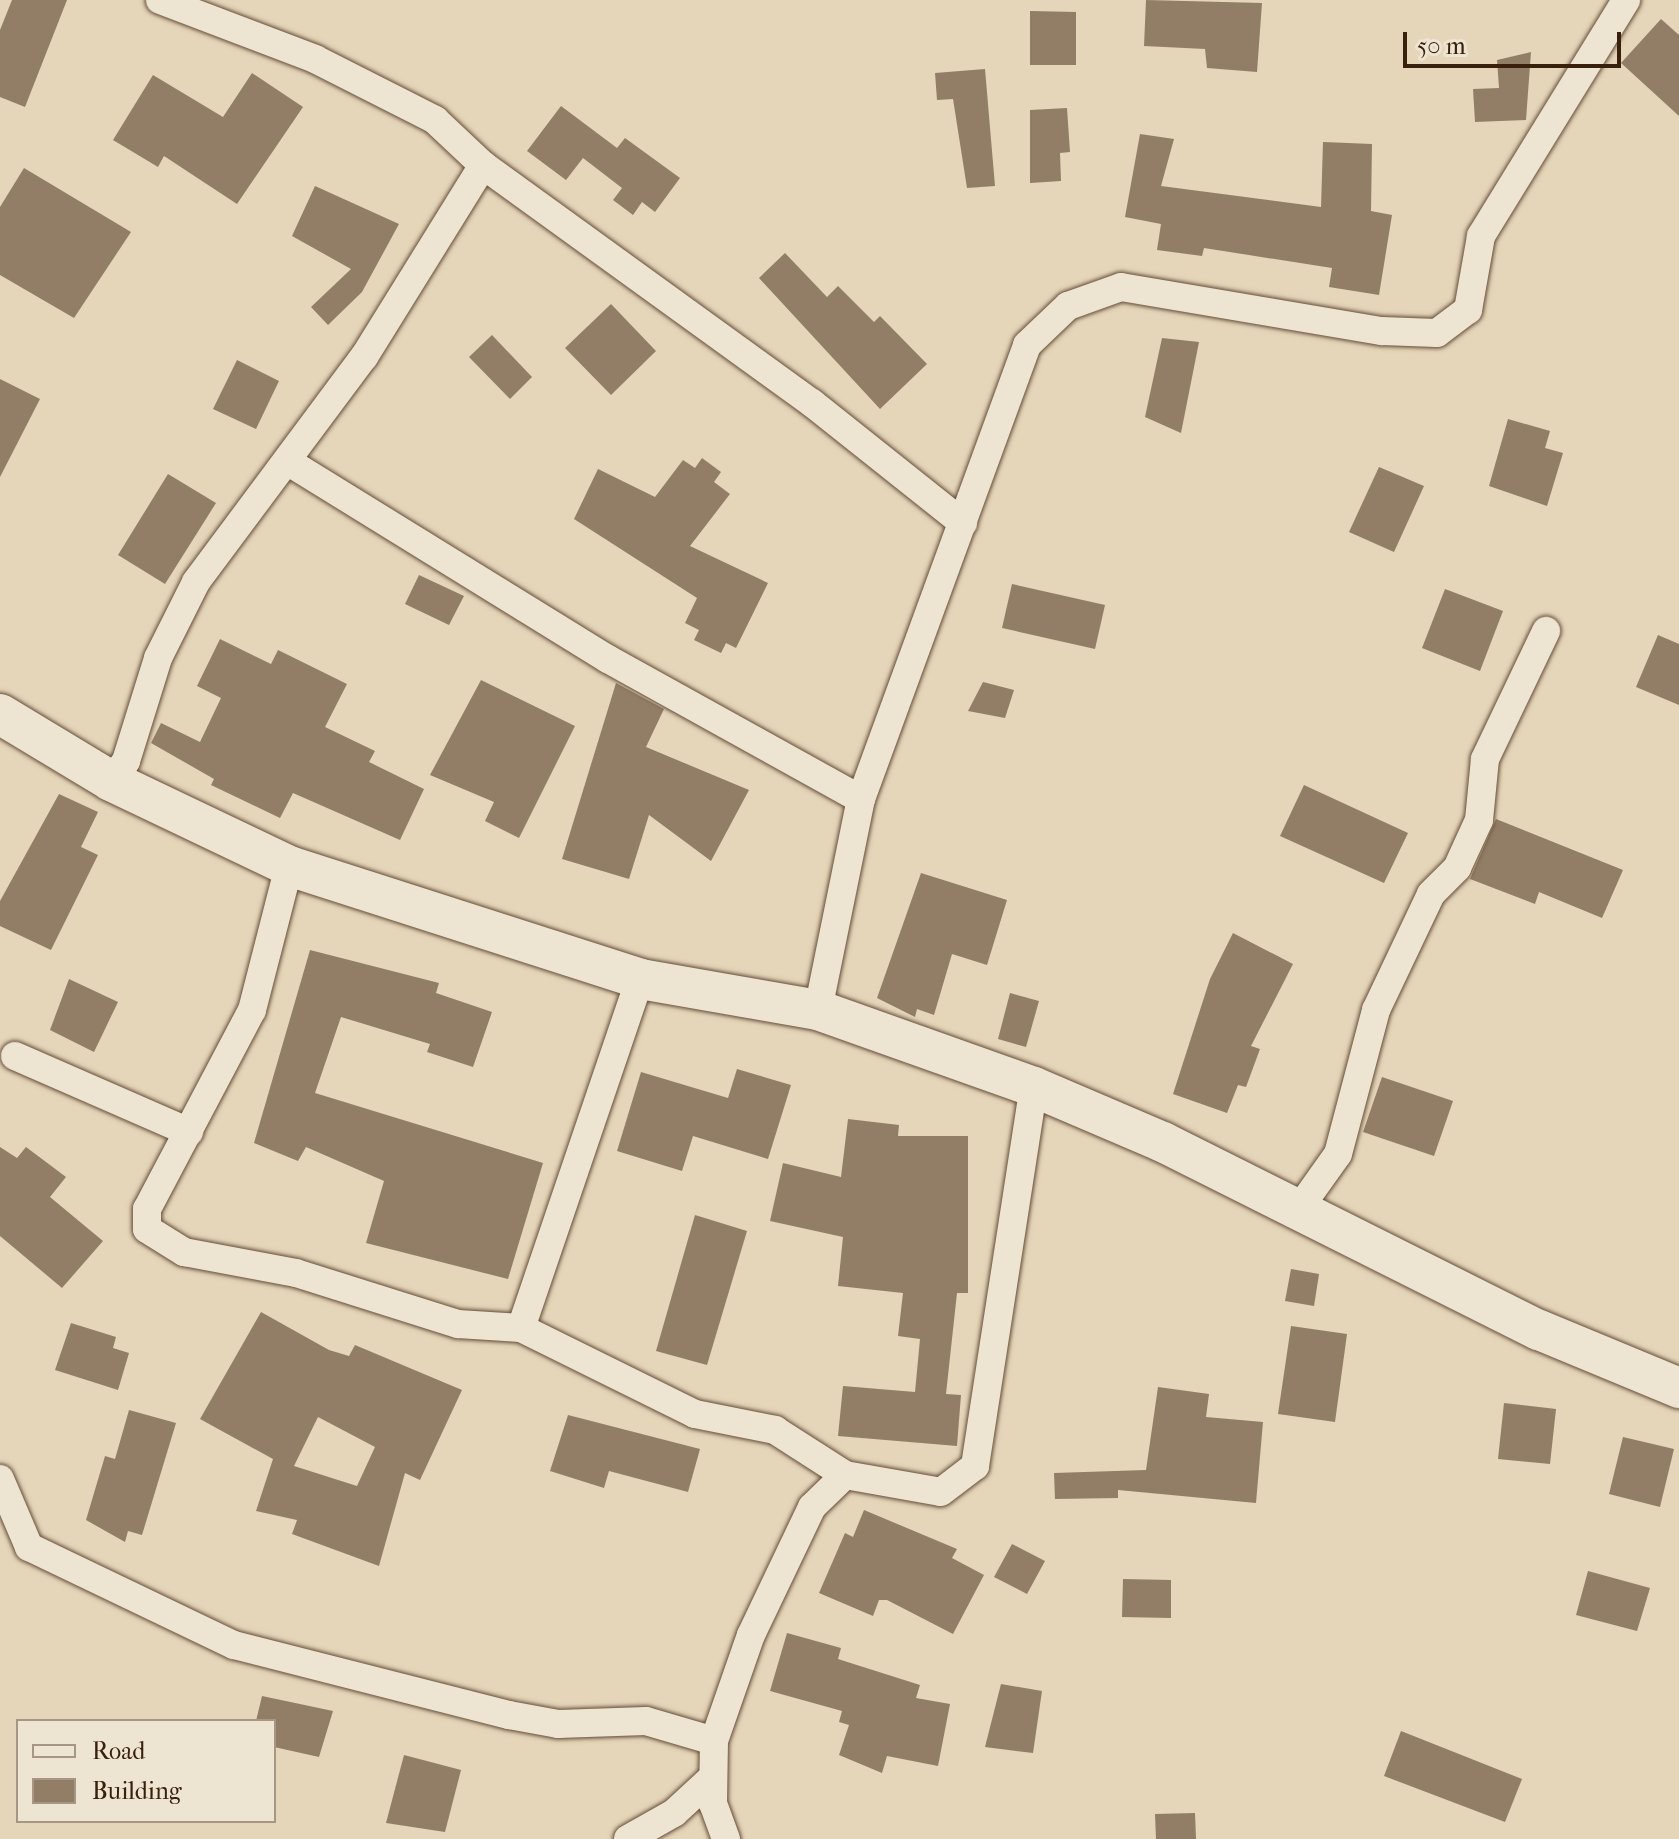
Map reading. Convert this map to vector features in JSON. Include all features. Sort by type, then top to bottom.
[{"type":"street","points":[[160,0],[384,90],[435,120],[483,165],[812,403],[963,523]]},
{"type":"street","points":[[818,1010],[861,799],[1027,345],[1068,306],[1121,287],[1382,331],[1437,333],[1468,310],[1481,236],[1626,0]]},
{"type":"street","points":[[111,781],[126,761],[158,658],[196,582],[364,357],[483,165]]},
{"type":"street","points":[[287,461],[595,651],[861,799]]},
{"type":"street","points":[[1296,1213],[1338,1154],[1376,1010],[1431,894],[1457,868],[1479,820],[1485,759],[1546,631]]},
{"type":"street","points":[[0,714],[111,781],[289,866],[640,979],[818,1010],[1034,1087],[1163,1142],[1296,1213],[1539,1330],[1679,1388]]},
{"type":"street","points":[[289,866],[252,1010],[144,1217],[154,1236],[184,1252],[296,1273],[458,1324],[521,1328],[695,1414],[775,1430],[845,1475],[941,1492],[975,1466],[1034,1087]]},
{"type":"street","points":[[521,1328],[640,979]]},
{"type":"street","points":[[15,1056],[189,1132]]},
{"type":"street","points":[[726,1839],[711,1779],[714,1741],[806,1516],[845,1475]]},
{"type":"street","points":[[0,1479],[29,1547],[222,1640],[509,1715],[558,1724],[646,1721],[714,1741]]},
{"type":"street","points":[[628,1839],[674,1813],[711,1779]]},
{"type":"building","points":[[12,0],[67,0],[25,107],[0,97],[0,30]]},
{"type":"building","points":[[1146,0],[1262,3],[1257,72],[1207,68],[1205,49],[1144,46]]},
{"type":"building","points":[[1030,11],[1076,12],[1076,65],[1030,65]]},
{"type":"building","points":[[1661,19],[1679,35],[1679,116],[1621,63]]},
{"type":"building","points":[[1531,52],[1526,120],[1475,122],[1473,89],[1499,88],[1497,60]]},
{"type":"building","points":[[985,69],[995,186],[967,188],[953,99],[937,100],[935,73]]},
{"type":"building","points":[[252,73],[303,107],[237,204],[164,156],[158,167],[113,140],[153,75],[223,117]]},
{"type":"building","points":[[561,106],[617,148],[625,138],[680,178],[655,212],[642,202],[633,215],[613,200],[622,188],[583,158],[566,180],[527,151]]},
{"type":"building","points":[[1067,108],[1070,152],[1060,153],[1061,181],[1030,183],[1030,110]]},
{"type":"building","points":[[1140,134],[1174,139],[1161,186],[1321,207],[1323,142],[1372,144],[1371,211],[1392,215],[1379,295],[1329,287],[1332,268],[1204,248],[1202,256],[1157,250],[1161,224],[1125,217]]},
{"type":"building","points":[[24,168],[131,232],[74,318],[0,275],[0,207]]},
{"type":"building","points":[[315,186],[399,224],[362,292],[328,325],[311,307],[351,269],[292,236]]},
{"type":"building","points":[[785,253],[827,297],[838,286],[874,322],[880,316],[927,364],[880,409],[759,278]]},
{"type":"building","points":[[611,304],[656,351],[611,395],[565,348]]},
{"type":"building","points":[[492,335],[532,377],[510,399],[469,357]]},
{"type":"building","points":[[1162,338],[1199,342],[1181,433],[1145,417]]},
{"type":"building","points":[[237,360],[279,381],[256,429],[213,409]]},
{"type":"building","points":[[0,379],[40,399],[0,477]]},
{"type":"building","points":[[1508,419],[1550,431],[1545,448],[1563,453],[1547,506],[1489,486]]},
{"type":"building","points":[[702,458],[721,472],[714,482],[730,494],[690,546],[768,583],[736,648],[726,643],[721,653],[694,640],[699,630],[685,623],[697,598],[574,519],[598,469],[655,497],[683,460],[695,468]]},
{"type":"building","points":[[1379,467],[1424,486],[1394,552],[1349,532]]},
{"type":"building","points":[[168,474],[216,503],[165,584],[118,555]]},
{"type":"building","points":[[419,575],[464,596],[449,625],[405,604]]},
{"type":"building","points":[[1012,584],[1105,605],[1095,649],[1002,628]]},
{"type":"building","points":[[1445,589],[1503,611],[1480,671],[1422,648]]},
{"type":"building","points":[[1658,635],[1679,644],[1679,705],[1636,687]]},
{"type":"building","points":[[220,639],[271,664],[278,650],[347,684],[325,727],[375,751],[369,762],[424,789],[400,840],[293,793],[280,818],[211,785],[214,779],[151,743],[161,723],[200,742],[221,698],[197,686]]},
{"type":"building","points":[[481,680],[575,726],[519,838],[485,821],[494,802],[430,775]]},
{"type":"building","points":[[983,682],[1014,690],[1005,718],[968,711]]},
{"type":"building","points":[[616,683],[664,709],[646,747],[749,790],[711,861],[649,815],[629,879],[562,859]]},
{"type":"building","points":[[1304,785],[1408,833],[1384,883],[1280,836]]},
{"type":"building","points":[[59,794],[98,812],[81,847],[98,855],[51,950],[0,926],[0,901]]},
{"type":"building","points":[[1496,819],[1623,870],[1602,918],[1539,892],[1535,904],[1470,879]]},
{"type":"building","points":[[921,873],[1007,900],[987,965],[952,954],[934,1015],[917,1009],[915,1017],[877,998]]},
{"type":"building","points":[[1233,933],[1293,964],[1251,1046],[1260,1049],[1246,1087],[1238,1085],[1227,1113],[1173,1094],[1210,979]]},
{"type":"building","points":[[310,950],[439,983],[436,993],[492,1012],[473,1067],[427,1052],[430,1044],[341,1017],[315,1093],[543,1163],[508,1279],[366,1243],[384,1181],[306,1147],[298,1161],[254,1143]]},
{"type":"building","points":[[69,979],[118,1002],[94,1052],[50,1030]]},
{"type":"building","points":[[1010,993],[1039,1001],[1026,1047],[998,1039]]},
{"type":"building","points":[[737,1069],[791,1085],[768,1159],[693,1136],[682,1171],[617,1151],[641,1072],[728,1098]]},
{"type":"building","points":[[1382,1077],[1453,1101],[1434,1156],[1363,1132]]},
{"type":"building","points":[[848,1119],[899,1125],[898,1136],[968,1136],[968,1293],[957,1293],[946,1394],[961,1395],[957,1446],[838,1436],[843,1386],[915,1392],[920,1339],[898,1336],[903,1293],[838,1286],[843,1237],[770,1221],[783,1163],[841,1177]]},
{"type":"building","points":[[0,1147],[17,1158],[26,1147],[66,1177],[50,1197],[103,1241],[62,1288],[0,1236]]},
{"type":"building","points":[[695,1215],[747,1231],[707,1365],[656,1351]]},
{"type":"building","points":[[1291,1269],[1319,1274],[1314,1306],[1285,1301]]},
{"type":"building","points":[[261,1312],[329,1350],[349,1356],[355,1345],[462,1390],[420,1480],[405,1473],[379,1566],[292,1534],[297,1520],[256,1511],[273,1459],[200,1419]],"holes":[[[318,1417],[375,1447],[357,1486],[294,1466]]]},
{"type":"building","points":[[71,1323],[116,1337],[113,1348],[129,1353],[118,1390],[55,1370]]},
{"type":"building","points":[[1291,1326],[1347,1334],[1335,1422],[1278,1414]]},
{"type":"building","points":[[1158,1387],[1209,1394],[1206,1417],[1263,1422],[1256,1503],[1118,1490],[1118,1498],[1055,1499],[1054,1473],[1146,1470]]},
{"type":"building","points":[[1504,1403],[1556,1409],[1550,1464],[1498,1459]]},
{"type":"building","points":[[129,1410],[176,1423],[142,1535],[128,1531],[125,1542],[86,1520],[105,1456],[115,1459]]},
{"type":"building","points":[[568,1415],[700,1449],[688,1492],[609,1471],[604,1488],[550,1471]]},
{"type":"building","points":[[1623,1437],[1674,1449],[1660,1507],[1609,1494]]},
{"type":"building","points":[[864,1510],[957,1549],[952,1558],[984,1575],[953,1634],[887,1600],[879,1600],[873,1616],[819,1593],[845,1533],[853,1537]]},
{"type":"building","points":[[1012,1544],[1045,1561],[1027,1594],[994,1577]]},
{"type":"building","points":[[1588,1571],[1650,1588],[1637,1631],[1576,1615]]},
{"type":"building","points":[[1123,1579],[1171,1580],[1171,1618],[1122,1617]]},
{"type":"building","points":[[787,1633],[841,1648],[838,1659],[920,1685],[916,1698],[950,1704],[938,1766],[887,1756],[882,1773],[839,1755],[849,1725],[839,1722],[842,1711],[770,1691]]},
{"type":"building","points":[[1001,1684],[1042,1691],[1033,1753],[985,1747]]},
{"type":"building","points":[[262,1696],[333,1711],[319,1757],[276,1747],[276,1719],[256,1719]]},
{"type":"building","points":[[1401,1731],[1522,1779],[1505,1822],[1384,1776]]},
{"type":"building","points":[[404,1755],[461,1770],[445,1832],[386,1823]]},
{"type":"building","points":[[1195,1813],[1196,1839],[1156,1839],[1155,1814]]}]
